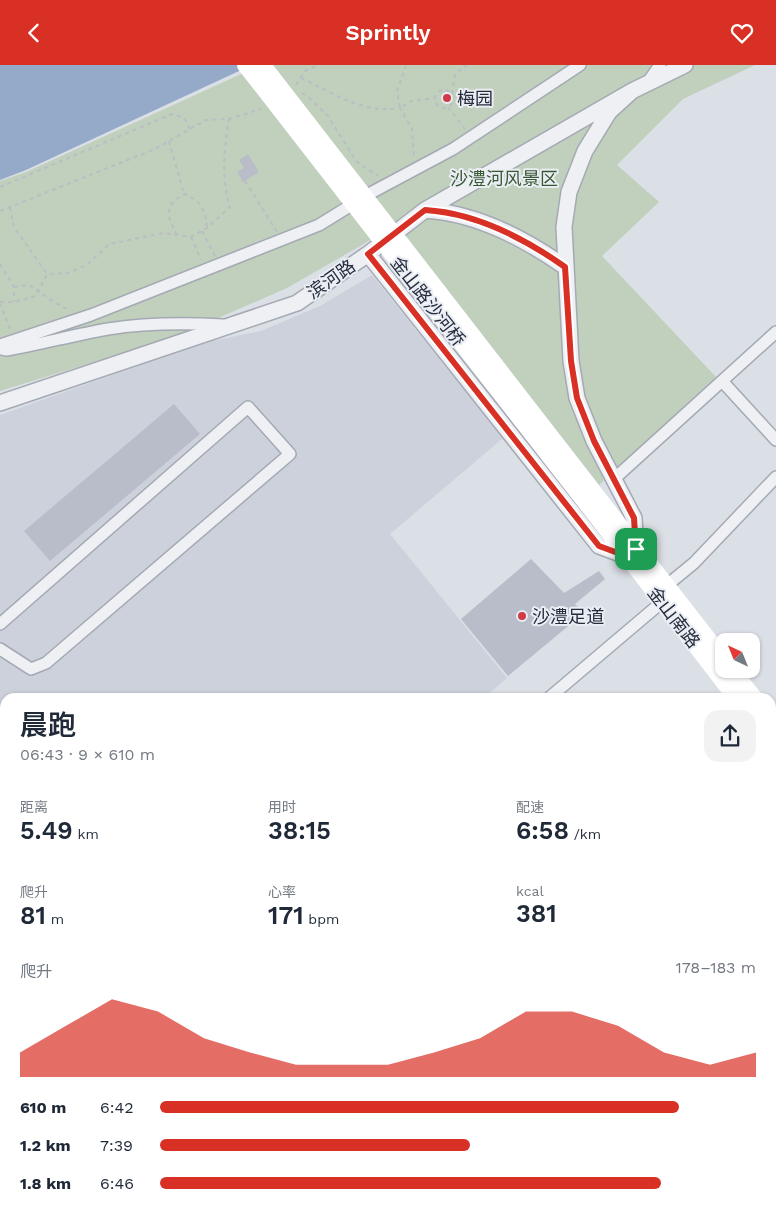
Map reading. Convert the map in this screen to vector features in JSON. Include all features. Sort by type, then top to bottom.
[{"type":"main road","name":"金山路沙河桥","points":[[245,65],[359,200]]},
{"type":"main road","name":"金山路沙河桥","points":[[263,65],[359,200],[617,533]]},
{"type":"main road","name":"金山南路","points":[[617,533],[664,594],[733,693]]},
{"type":"main road","name":"金山南路","points":[[664,594],[715,649]]},
{"type":"main road","points":[[738,678],[751,693]]},
{"type":"street","points":[[0,345],[91,315],[319,225],[359,200],[471,137],[580,65]]},
{"type":"street","points":[[646,83],[660,65]]},
{"type":"street","points":[[368,254],[599,546],[631,552],[634,518],[594,441],[577,398],[571,361],[564,227],[569,192],[582,159],[609,112],[632,91],[685,65]]},
{"type":"street","name":"滨河路","points":[[0,403],[161,349],[225,325],[297,303],[368,254],[425,210],[632,91]]},
{"type":"street","points":[[425,210],[450,211],[531,243],[565,267]]},
{"type":"street","points":[[0,349],[7,350],[26,347],[109,329],[181,323],[225,325]]},
{"type":"street","points":[[614,479],[776,332]]},
{"type":"street","points":[[722,381],[776,440]]},
{"type":"street","points":[[0,624],[248,407],[290,455],[46,663],[31,669],[0,649]]},
{"type":"street","points":[[554,693],[664,594],[776,477]]},
{"type":"path","points":[[290,89],[305,71],[319,65]]},
{"type":"path","points":[[406,65],[397,91],[400,108],[412,129],[412,156],[418,167]]},
{"type":"path","points":[[448,107],[453,100],[455,74],[467,65]]},
{"type":"path","points":[[300,78],[350,103],[385,111],[400,108],[411,101],[435,98],[442,90],[452,94]]},
{"type":"path","points":[[298,92],[306,95],[328,116],[356,161],[383,179],[386,185]]},
{"type":"path","points":[[435,98],[440,106],[448,107],[471,137]]},
{"type":"path","points":[[0,211],[155,149],[206,120],[228,119],[259,110],[267,105]]},
{"type":"path","points":[[0,187],[172,114],[184,118],[190,129]]},
{"type":"path","points":[[46,274],[67,273],[87,265],[109,244],[164,233],[191,237],[207,228],[230,207],[225,189],[223,161],[228,119]]},
{"type":"path","points":[[169,141],[185,195]]},
{"type":"path","points":[[245,181],[282,239]]},
{"type":"path","points":[[177,235],[170,222],[168,209],[174,199],[185,195],[194,198],[201,205],[206,215],[207,228]]},
{"type":"path","points":[[10,207],[14,227],[46,274]]},
{"type":"path","points":[[202,231],[219,263]]},
{"type":"path","points":[[191,237],[205,269]]},
{"type":"path","points":[[0,264],[14,287],[14,302]]},
{"type":"path","points":[[14,341],[0,303],[14,302],[36,296],[46,274]]},
{"type":"path","points":[[14,287],[29,285],[62,307],[91,315]]},
{"type":"shaded area","points":[[372,275],[503,438],[390,534],[507,678],[490,693],[0,693],[0,415],[202,343],[261,331],[320,306]]},
{"type":"green space","name":"沙澧河风景区","points":[[261,65],[755,65],[683,99],[617,165],[659,202],[602,256],[716,377],[599,485],[395,222],[367,242],[287,288],[175,337],[0,391],[0,181],[26,172]]},
{"type":"water","points":[[0,65],[252,65],[26,170],[0,180]]},
{"type":"building","points":[[248,154],[259,172],[243,182],[237,172],[244,168],[239,160]]},
{"type":"building","points":[[174,404],[200,434],[50,561],[24,531]]},
{"type":"building","name":"沙澧足道","points":[[531,559],[564,593],[599,571],[605,579],[575,604],[584,613],[508,676],[461,619]]},
{"type":"place","name":"梅园","points":[[447,98]]},
{"type":"place","name":"沙澧足道","points":[[522,616]]},
{"type":"route","points":[[425,210],[450,211],[531,243],[565,267],[571,361],[577,398],[594,441],[634,518],[636,549],[626,556],[599,546],[368,254],[425,210]]}]
